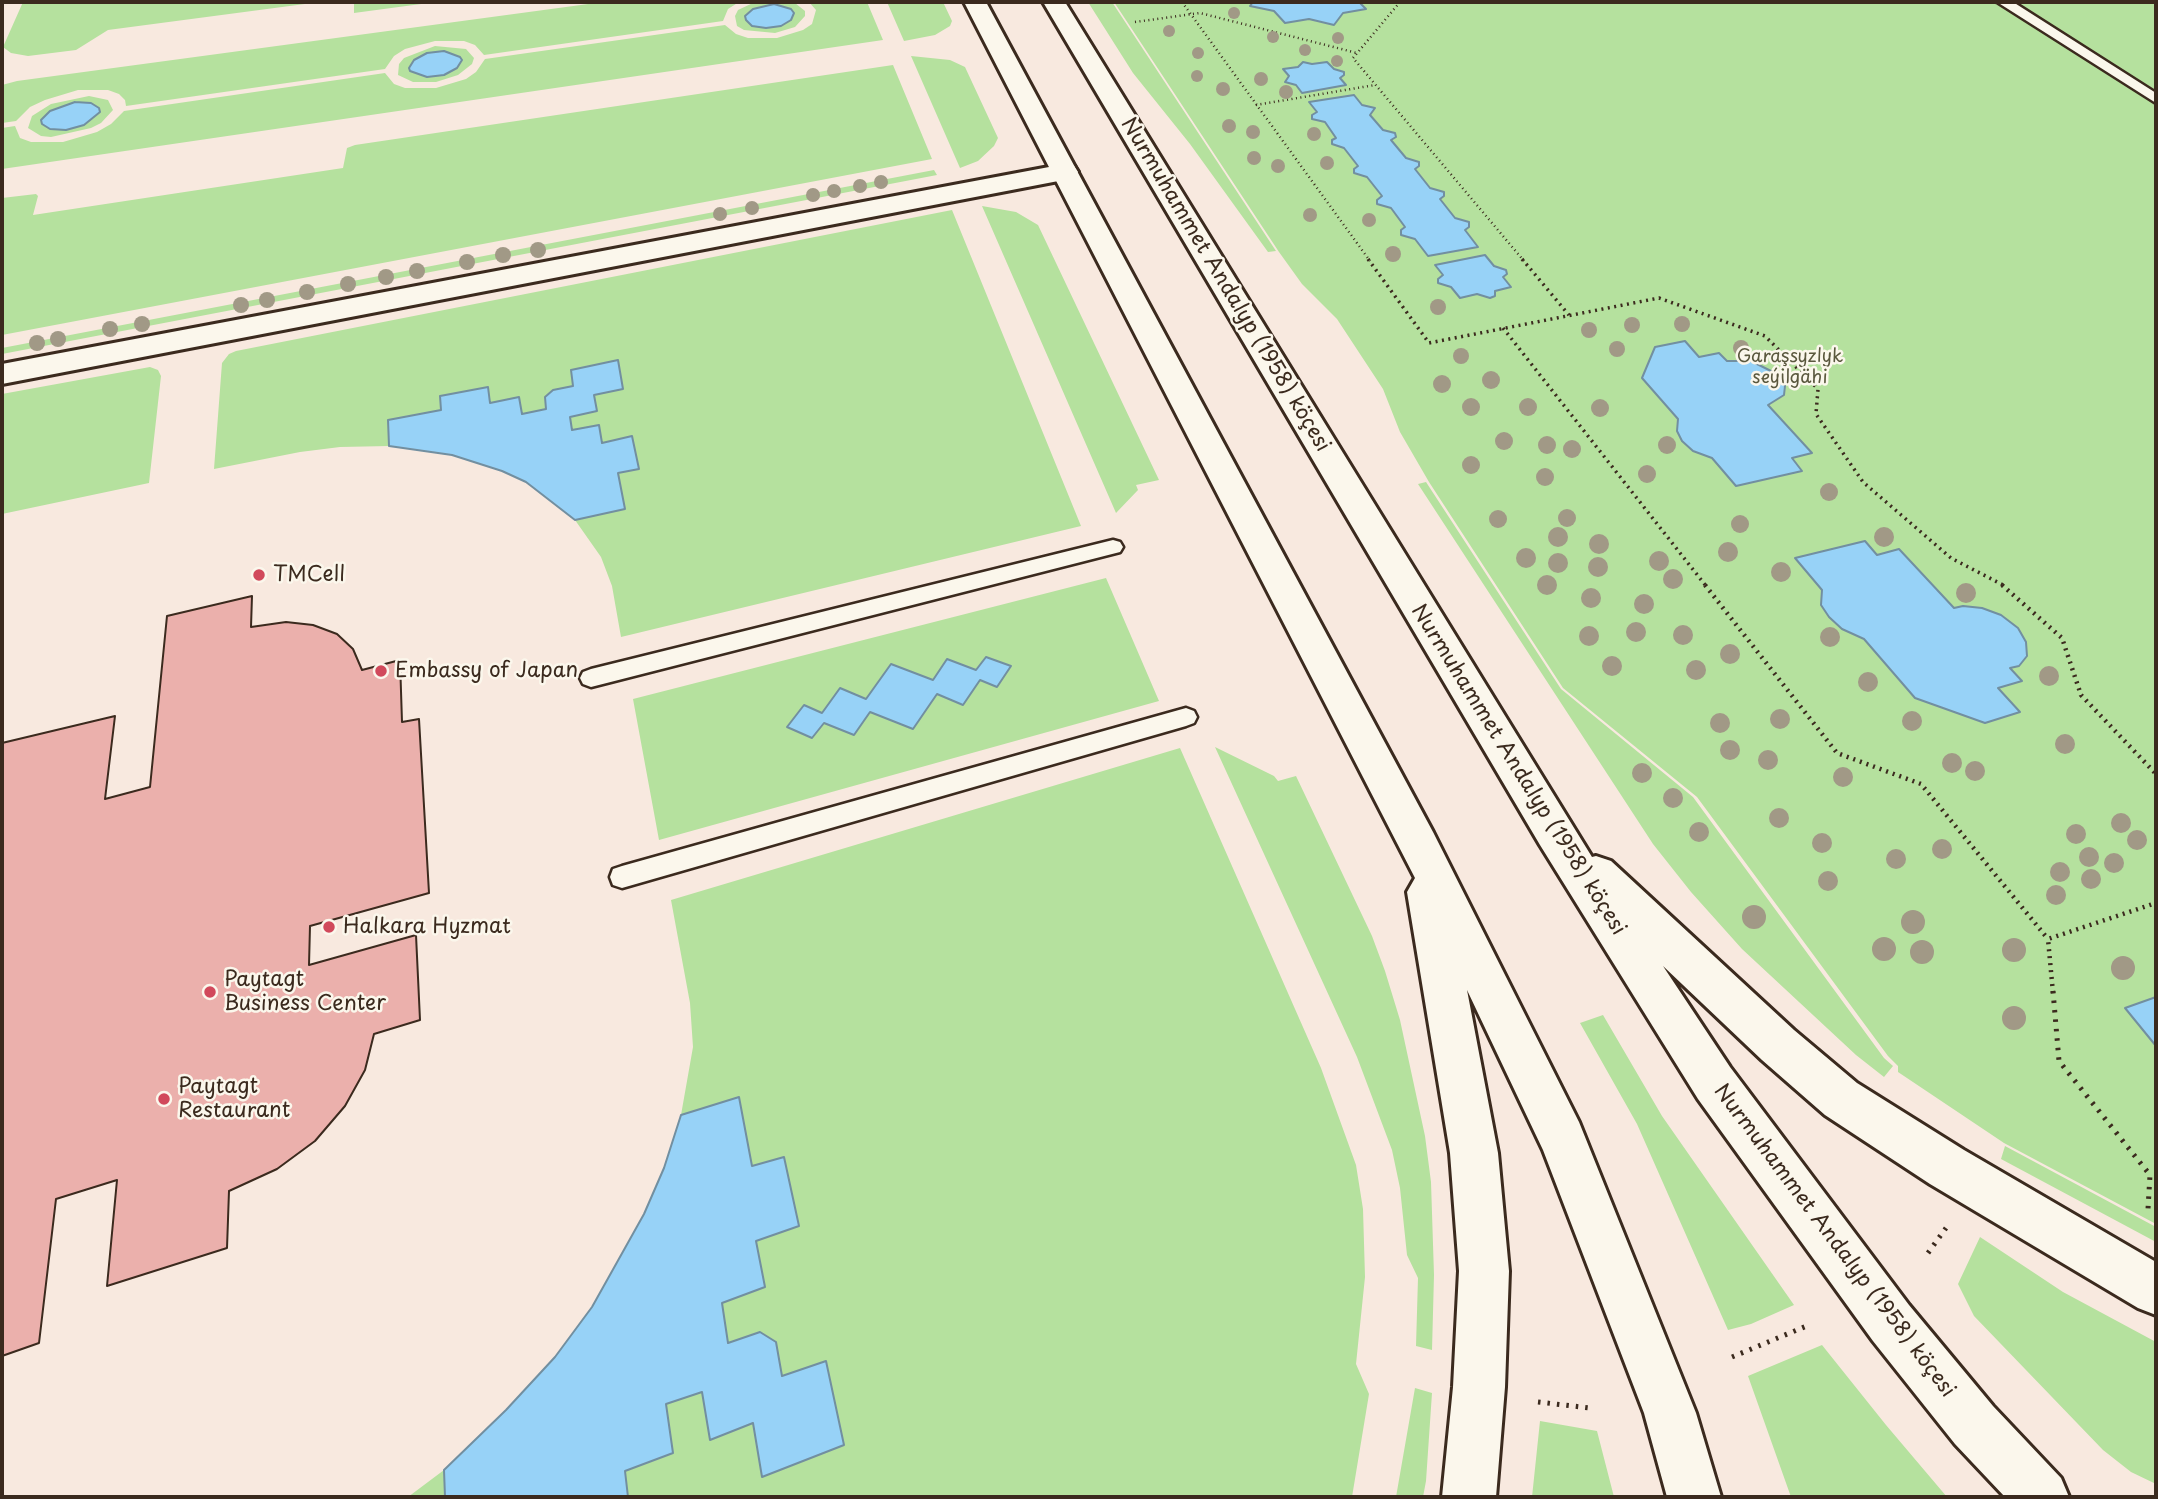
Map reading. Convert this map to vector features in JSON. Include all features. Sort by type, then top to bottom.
[{"type":"main road","points":[[975,2],[1419,845],[1562,1139],[1670,1413],[1694,1497]]},
{"type":"main road","name":"Nurmuhammet Andalyp (1958) köçesi","points":[[1054,2],[1554,833],[1714,1083],[1804,1209],[1891,1323],[1974,1425],[2042,1497]]},
{"type":"main road","points":[[2,373],[1065,172]]},
{"type":"main road","points":[[1554,833],[1778,1045],[1841,1099],[1947,1167],[2156,1290]]},
{"type":"main road","points":[[1419,845],[1474,1153],[1483,1270],[1479,1387],[1469,1497]]},
{"type":"lane","points":[[2004,2],[2156,99]]},
{"type":"lane","points":[[591,678],[1114,547]]},
{"type":"lane","points":[[622,877],[1186,717]]},
{"type":"path","points":[[1182,2],[1429,343],[1659,298],[1765,336],[1818,389],[1816,414],[1863,482],[1951,558],[2004,586],[2062,638],[2081,695],[2156,774]]},
{"type":"path","points":[[1400,2],[1353,58],[1570,315]]},
{"type":"path","points":[[1135,22],[1200,13],[1357,53]]},
{"type":"path","points":[[1256,105],[1376,85]]},
{"type":"path","points":[[1503,328],[1837,753],[1921,784],[2048,939],[2059,1061],[2150,1175],[2148,1209]]},
{"type":"path","points":[[2048,939],[2156,903]]},
{"type":"path","points":[[1928,1253],[1953,1219]]},
{"type":"path","points":[[1732,1357],[1809,1325]]},
{"type":"path","points":[[1538,1402],[1590,1408]]},
{"type":"green space","points":[[23,2],[320,2],[108,30],[76,50],[28,56],[11,53],[3,47]]},
{"type":"green space","points":[[354,2],[436,2],[354,13]]},
{"type":"green space","points":[[603,2],[739,2],[728,9],[723,21],[484,55],[475,45],[464,41],[435,41],[405,49],[394,56],[385,69],[126,106],[125,100],[119,94],[108,90],[78,90],[45,100],[30,107],[16,121],[2,123],[2,85],[17,81]]},
{"type":"green space","points":[[755,2],[795,3],[805,11],[805,16],[795,27],[775,33],[744,30],[737,26],[735,16],[738,10]]},
{"type":"green space","points":[[809,2],[867,2],[883,40],[2,169],[2,128],[15,126],[20,138],[31,142],[63,142],[97,132],[111,124],[124,111],[385,73],[394,84],[405,88],[436,88],[466,79],[476,72],[485,59],[725,25],[736,34],[748,38],[777,38],[803,30],[812,24],[816,10]]},
{"type":"green space","points":[[887,2],[943,2],[952,21],[950,26],[935,35],[904,41]]},
{"type":"green space","points":[[1088,2],[1112,2],[1276,251],[1268,252],[1190,144],[1133,73]]},
{"type":"green space","name":"Garaşsyzlyk seýilgähi","points":[[1114,2],[2156,2],[2156,1224],[2004,1143],[1898,1072],[1898,1066],[1697,797],[1563,688],[1429,482],[1400,432],[1383,389],[1337,319],[1302,284],[1279,252]]},
{"type":"green space","points":[[435,46],[466,49],[474,58],[472,64],[458,75],[436,82],[413,82],[398,75],[399,64],[404,58]]},
{"type":"green space","points":[[911,56],[950,60],[965,67],[998,138],[994,146],[978,161],[960,168]]},
{"type":"green space","points":[[893,65],[932,159],[2,335],[2,198],[36,194],[38,196],[33,215],[343,168],[347,148],[355,145]]},
{"type":"green space","points":[[89,96],[108,100],[113,110],[101,123],[91,128],[51,137],[41,136],[28,128],[32,116],[51,104]]},
{"type":"green space","points":[[934,170],[937,175],[2,354],[2,348]]},
{"type":"green space","points":[[982,206],[1016,212],[1038,225],[1159,480],[1136,485],[1138,490],[1116,513]]},
{"type":"green space","points":[[952,210],[1081,526],[621,637],[612,586],[601,557],[575,520],[624,509],[618,473],[633,437],[602,443],[572,431],[570,417],[573,386],[552,390],[545,397],[547,409],[521,414],[519,397],[490,403],[488,387],[440,396],[441,410],[389,420],[389,446],[340,447],[300,452],[214,469],[222,363],[229,354],[236,351]]},
{"type":"green space","points":[[150,367],[158,370],[161,376],[149,483],[2,514],[2,394]]},
{"type":"green space","points":[[1426,482],[1561,689],[1693,797],[1884,1058],[1893,1066],[1884,1077],[1856,1055],[1742,949],[1653,844],[1418,484]]},
{"type":"green space","points":[[1106,578],[1159,701],[659,840],[633,699]]},
{"type":"green space","points":[[1215,747],[1274,776],[1278,781],[1296,776],[1372,936],[1385,971],[1400,1020],[1425,1136],[1431,1182],[1434,1275],[1432,1350],[1416,1346],[1418,1278],[1407,1255],[1400,1188],[1392,1150],[1357,1057]]},
{"type":"green space","points":[[1180,748],[1321,1068],[1356,1165],[1363,1209],[1365,1277],[1356,1364],[1369,1394],[1352,1497],[628,1497],[625,1471],[673,1453],[666,1404],[703,1392],[782,1376],[776,1342],[728,1344],[722,1303],[764,1286],[756,1241],[799,1226],[752,1167],[739,1097],[681,1115],[693,1047],[690,1003],[671,900]]},
{"type":"green space","points":[[1603,1015],[1662,1116],[1794,1305],[1751,1324],[1728,1330],[1637,1124],[1580,1023]]},
{"type":"green space","points":[[2005,1146],[2156,1227],[2156,1242],[2001,1159]]},
{"type":"green space","points":[[1980,1237],[2063,1292],[2156,1342],[2156,1484],[2131,1472],[2103,1450],[1974,1316],[1958,1284]]},
{"type":"green space","points":[[1822,1345],[1947,1497],[1791,1497],[1748,1376]]},
{"type":"green space","points":[[1415,1388],[1432,1393],[1426,1481],[1423,1497],[1396,1497]]},
{"type":"green space","points":[[1540,1421],[1597,1431],[1614,1497],[1532,1497]]},
{"type":"green space","points":[[444,1470],[445,1497],[408,1497]]},
{"type":"water","points":[[1253,2],[1359,2],[1366,9],[1343,13],[1334,25],[1309,19],[1285,23],[1274,11],[1250,6]]},
{"type":"water","points":[[774,4],[791,9],[794,13],[791,20],[781,26],[766,28],[752,26],[746,20],[745,16],[753,9]]},
{"type":"water","points":[[444,51],[460,57],[462,60],[457,68],[444,75],[427,77],[410,71],[414,60],[427,53]]},
{"type":"water","points":[[1303,62],[1327,62],[1334,69],[1344,72],[1340,78],[1346,85],[1302,93],[1296,85],[1285,82],[1289,76],[1283,69],[1298,67]]},
{"type":"water","points":[[1354,95],[1362,105],[1375,108],[1370,115],[1383,130],[1395,133],[1396,137],[1391,140],[1406,158],[1419,162],[1415,169],[1430,188],[1444,192],[1440,199],[1455,218],[1469,222],[1469,227],[1465,230],[1478,247],[1428,256],[1415,239],[1401,235],[1401,230],[1405,227],[1391,208],[1377,204],[1377,200],[1382,196],[1367,177],[1354,173],[1358,166],[1344,148],[1332,144],[1332,140],[1336,138],[1325,122],[1312,119],[1312,115],[1317,112],[1309,102]]},
{"type":"water","points":[[75,102],[91,103],[99,108],[100,112],[84,125],[66,130],[50,129],[42,124],[41,120],[50,111]]},
{"type":"water","points":[[1485,255],[1494,266],[1506,270],[1507,274],[1503,277],[1511,287],[1495,291],[1495,296],[1490,298],[1477,294],[1460,298],[1451,287],[1438,283],[1438,279],[1443,275],[1435,265]]},
{"type":"water","points":[[1685,341],[1699,357],[1719,353],[1727,361],[1751,361],[1779,375],[1785,386],[1784,395],[1768,405],[1812,453],[1792,458],[1802,471],[1736,486],[1712,458],[1693,451],[1682,441],[1677,431],[1678,419],[1642,378],[1655,347]]},
{"type":"water","points":[[618,360],[623,389],[594,395],[597,411],[570,417],[572,430],[599,425],[602,443],[632,436],[639,469],[618,473],[625,509],[575,520],[526,482],[502,471],[452,455],[389,446],[388,420],[441,410],[440,396],[488,387],[490,403],[519,397],[522,414],[546,409],[545,397],[553,390],[573,386],[571,370]]},
{"type":"water","points":[[1865,541],[1877,555],[1899,549],[1954,608],[1982,608],[2001,615],[2018,628],[2026,642],[2027,656],[2019,666],[2010,668],[2022,681],[1998,688],[2020,712],[1985,723],[1915,698],[1864,639],[1842,629],[1829,617],[1821,605],[1822,590],[1795,558]]},
{"type":"water","points":[[986,657],[1011,666],[997,687],[980,680],[963,705],[937,694],[913,729],[870,712],[854,735],[824,723],[812,738],[787,727],[804,705],[822,713],[840,688],[866,699],[891,664],[933,680],[947,659],[976,670]]},
{"type":"water","points":[[2156,997],[2156,1046],[2125,1008]]},
{"type":"water","points":[[739,1097],[752,1166],[784,1157],[799,1226],[756,1241],[765,1287],[722,1303],[728,1343],[760,1332],[776,1342],[782,1376],[826,1361],[844,1445],[762,1477],[753,1423],[710,1440],[702,1392],[666,1404],[673,1453],[625,1471],[628,1497],[445,1497],[444,1470],[506,1410],[555,1357],[592,1307],[644,1214],[664,1168],[681,1115]]},
{"type":"building","name":"Paytagt Business Center","points":[[252,596],[251,627],[286,622],[313,625],[337,634],[353,649],[362,670],[400,660],[402,722],[419,719],[429,893],[310,926],[309,965],[416,935],[420,1020],[374,1034],[365,1070],[345,1106],[315,1141],[277,1169],[229,1191],[227,1248],[107,1286],[117,1180],[56,1199],[39,1343],[2,1356],[2,743],[115,716],[105,799],[150,787],[167,616]]},
{"type":"place","name":"TMCell","points":[[259,575]]},
{"type":"place","name":"Embassy of Japan","points":[[381,671]]},
{"type":"place","name":"Halkara Hyzmat","points":[[329,927]]},
{"type":"place","name":"Paytagt Business Center","points":[[210,992]]},
{"type":"place","name":"Paytagt Restaurant","points":[[164,1099]]}]
